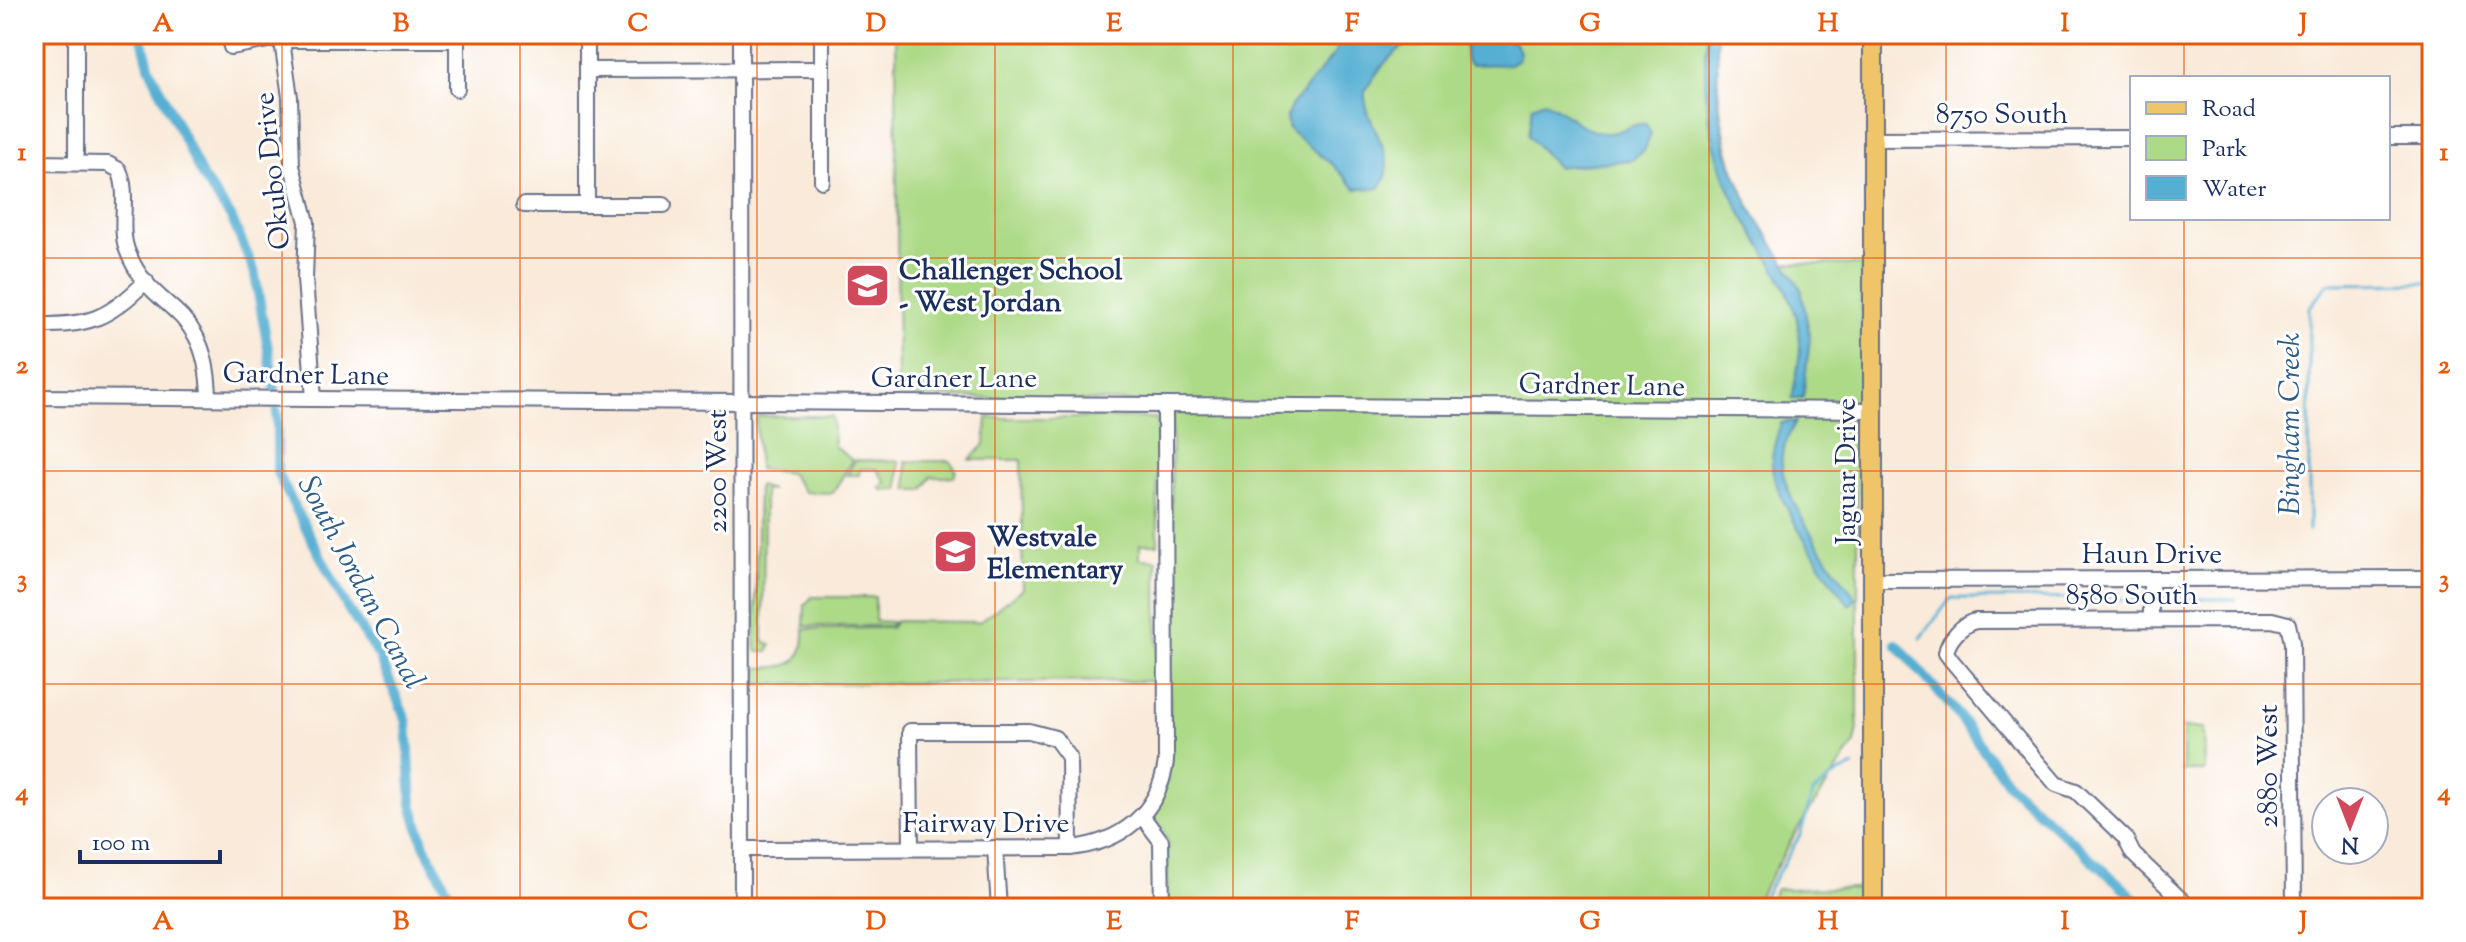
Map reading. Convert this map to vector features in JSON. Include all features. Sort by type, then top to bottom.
[{"type":"main road","name":"Jaguar Drive","points":[[1873,34],[1873,908]]},
{"type":"street","points":[[76,34],[76,163]]},
{"type":"street","points":[[587,34],[587,205]]},
{"type":"street","name":"2200 West","points":[[741,34],[742,908]]},
{"type":"street","points":[[822,34],[822,181]]},
{"type":"street","points":[[231,47],[281,37],[457,37],[457,89]]},
{"type":"street","name":"Okubo Drive","points":[[281,37],[290,97],[292,166],[307,222],[305,279],[314,399]]},
{"type":"street","points":[[587,70],[822,69]]},
{"type":"street","points":[[2390,137],[2432,137]]},
{"type":"street","name":"8750 South","points":[[1873,139],[2130,138]]},
{"type":"street","points":[[34,163],[108,164],[122,176],[123,221],[128,251],[146,281],[182,314],[202,344],[209,398]]},
{"type":"street","points":[[524,205],[664,205]]},
{"type":"street","points":[[34,325],[67,326],[101,318],[118,309],[146,281]]},
{"type":"street","name":"Gardner Lane","points":[[34,397],[1873,410]]},
{"type":"street","name":"Fairway Drive","points":[[742,849],[1070,848],[1112,839],[1142,816],[1159,788],[1166,761],[1165,406]]},
{"type":"street","name":"Haun Drive","points":[[1872,580],[2432,578]]},
{"type":"street","points":[[2151,579],[2151,620]]},
{"type":"street","name":"8580 South","points":[[2190,908],[2133,854],[2125,838],[2076,791],[2056,784],[1946,653],[1946,646],[1965,625],[1976,621],[2272,620],[2288,624]]},
{"type":"street","name":"2880 West","points":[[2288,624],[2292,643],[2294,908]]},
{"type":"street","points":[[911,848],[910,731],[1039,732],[1055,738],[1069,757],[1070,848]]},
{"type":"street","points":[[1142,816],[1161,841],[1162,908]]},
{"type":"street","points":[[995,848],[999,908]]},
{"type":"green space","points":[[896,34],[1717,34],[1719,100],[1726,142],[1748,204],[1783,263],[1861,265],[1862,403],[1853,403],[1852,422],[1858,429],[1858,728],[1855,743],[1801,824],[1752,908],[1168,908],[1167,839],[1154,817],[1169,776],[1172,415],[1176,414],[1176,403],[898,396]]},
{"type":"green space","points":[[759,416],[832,416],[834,446],[852,460],[833,493],[804,492],[790,473],[758,469],[756,421]]},
{"type":"green space","points":[[987,418],[1157,418],[1158,544],[1140,544],[1140,559],[1157,560],[1158,681],[755,684],[758,668],[787,665],[799,657],[804,629],[890,628],[896,621],[979,622],[1023,589],[1021,460],[970,460],[985,444]]},
{"type":"green space","points":[[855,460],[899,461],[899,490],[882,490],[880,487],[886,483],[877,469],[860,469],[859,475],[847,475]]},
{"type":"green space","points":[[906,461],[950,461],[956,470],[954,477],[931,477],[923,490],[908,490]]},
{"type":"green space","points":[[758,486],[771,490],[764,490],[763,640],[771,645],[768,652],[757,652],[755,645]]},
{"type":"green space","points":[[812,597],[875,597],[875,621],[894,622],[889,626],[804,626],[805,605]]},
{"type":"green space","points":[[2183,728],[2204,728],[2205,771],[2183,771]]},
{"type":"green space","points":[[1861,888],[1861,908],[1767,908],[1776,889]]},
{"type":"water","points":[[1340,34],[1451,34],[1443,39],[1420,39],[1407,44],[1386,62],[1365,91],[1366,103],[1387,166],[1386,177],[1379,188],[1356,189],[1334,166],[1289,130],[1286,118],[1291,106],[1335,53]]},
{"type":"water","points":[[1470,34],[1514,42],[1520,52],[1518,59],[1510,64],[1471,65],[1466,60],[1465,44]]},
{"type":"water","points":[[1707,34],[1717,34],[1718,103],[1727,153],[1749,206],[1801,288],[1810,338],[1803,398],[1792,398],[1800,344],[1793,307],[1787,290],[1730,191],[1715,148],[1705,79]]},
{"type":"water","points":[[1544,101],[1590,130],[1613,133],[1646,124],[1651,134],[1645,149],[1632,160],[1557,167],[1528,136],[1532,106]]},
{"type":"water","points":[[1796,421],[1782,456],[1788,489],[1809,530],[1856,598],[1850,606],[1803,537],[1775,479],[1772,454],[1781,423]]},
{"type":"waterway","name":"South Jordan Canal","points":[[141,34],[150,69],[203,178],[231,217],[254,270],[275,388]]},
{"type":"waterway","name":"Bingham Creek","points":[[2309,530],[2309,308],[2328,284],[2432,283]]},
{"type":"waterway","name":"South Jordan Canal","points":[[277,412],[277,473],[348,609],[380,658],[407,722],[412,804],[424,845],[457,908]]},
{"type":"waterway","name":"Bingham Creek","points":[[1921,638],[1951,598],[2137,599]]},
{"type":"waterway","name":"Bingham Creek","points":[[2169,599],[2236,599]]},
{"type":"waterway","points":[[1896,644],[1956,712],[2009,785],[2146,908]]},
{"type":"waterway","name":"Bingham Creek","points":[[1757,908],[1800,835],[1813,793],[1837,774],[1854,767]]},
{"type":"place","name":"Challenger School - West Jordan","points":[[868,285]]},
{"type":"place","name":"Westvale Elementary","points":[[956,552]]}]
